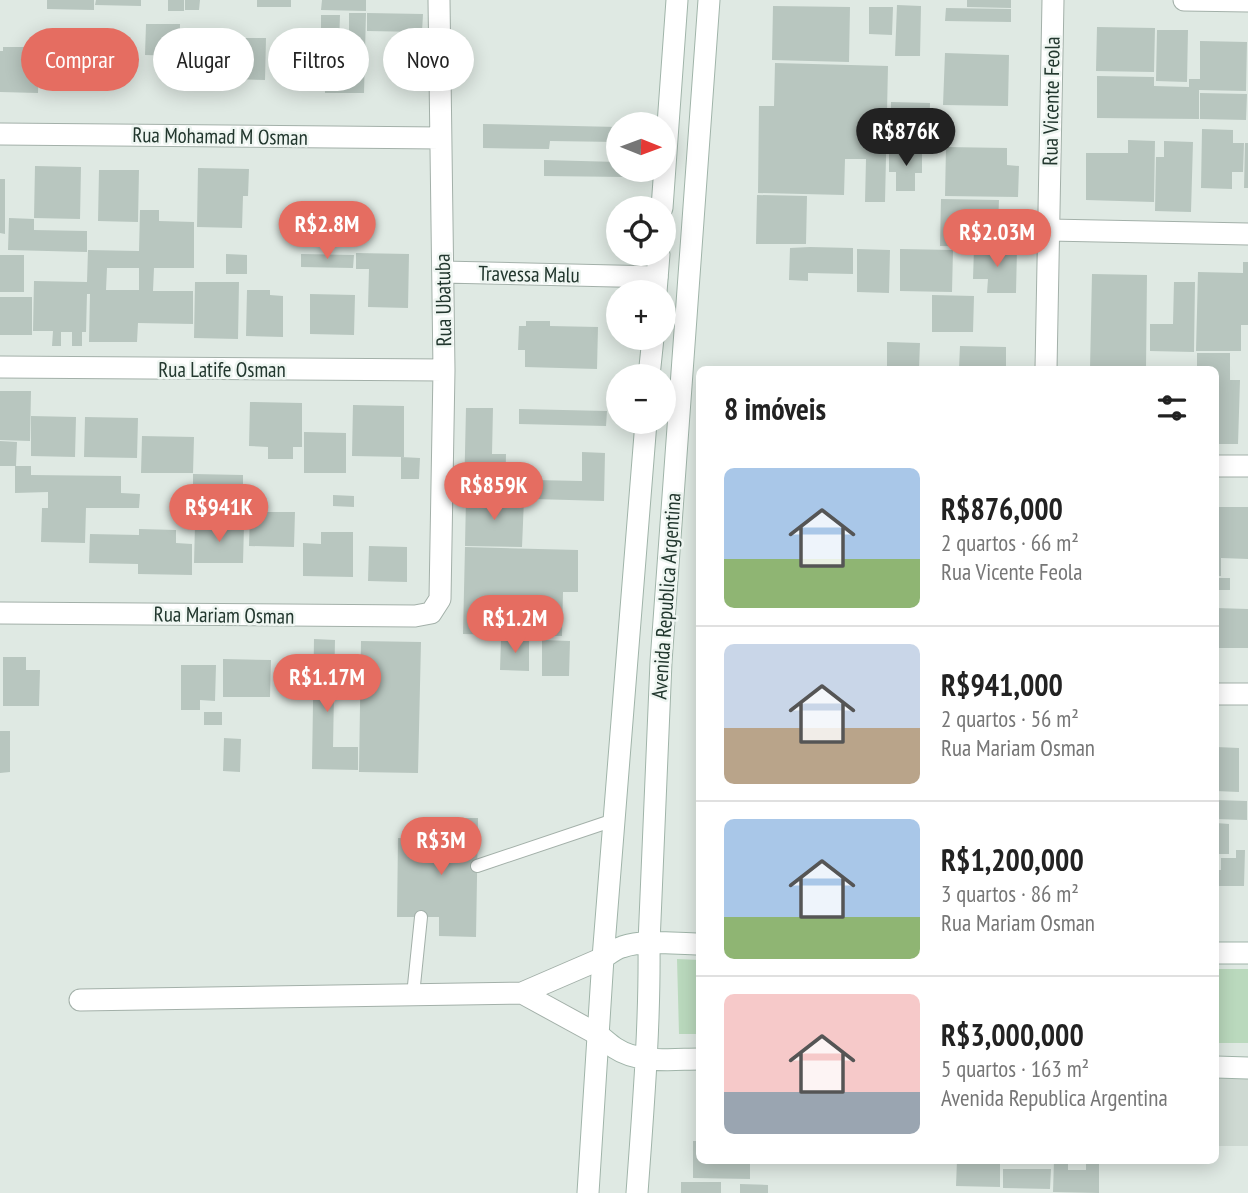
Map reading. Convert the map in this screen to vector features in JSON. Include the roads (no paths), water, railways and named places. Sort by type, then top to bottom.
[{"type":"street","name":"Rua Ubatuba","points":[[439,0],[444,370],[440,599]]},
{"type":"street","points":[[663,196],[677,0]]},
{"type":"street","name":"Avenida Republica Argentina","points":[[636,1193],[650,982],[649,943],[661,662],[709,0]]},
{"type":"street","name":"Rua Vicente Feola","points":[[1046,366],[1054,0]]},
{"type":"street","points":[[1184,0],[1248,1]]},
{"type":"street","name":"Rua Mohamad M Osman","points":[[0,134],[440,138]]},
{"type":"street","points":[[1049,230],[1248,234]]},
{"type":"street","name":"Travessa Malu","points":[[443,272],[606,282]]},
{"type":"street","name":"Rua Latife Osman","points":[[0,367],[444,370]]},
{"type":"street","name":"Avenida Republica Argentina","points":[[588,1193],[597,1034],[645,434]]},
{"type":"street","points":[[1219,466],[1248,466]]},
{"type":"street","name":"Rua Mariam Osman","points":[[0,613],[415,617],[431,613],[440,599]]},
{"type":"street","points":[[1219,694],[1248,694]]},
{"type":"street","points":[[80,1000],[522,993],[603,958],[619,948],[649,943],[696,944]]},
{"type":"street","points":[[1219,953],[1248,953]]},
{"type":"street","points":[[522,993],[597,1034],[627,1054],[646,1058],[696,1059]]},
{"type":"street","points":[[1219,1067],[1248,1068]]},
{"type":"lane","points":[[477,866],[614,820]]},
{"type":"lane","points":[[413,995],[421,917]]}]
